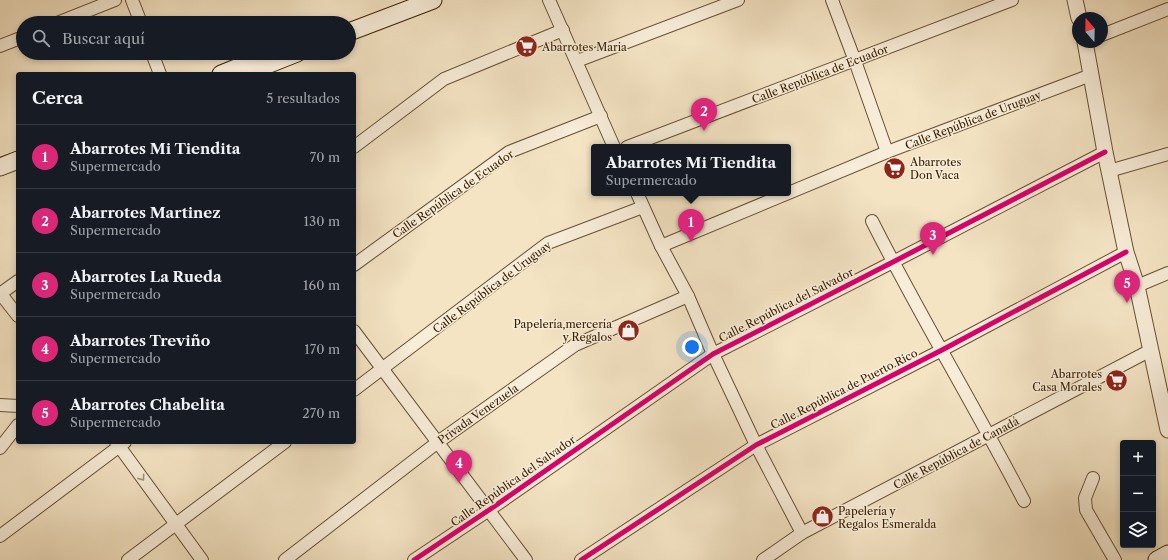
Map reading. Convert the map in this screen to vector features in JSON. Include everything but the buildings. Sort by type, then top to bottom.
[{"type":"main road","points":[[356,20],[407,0]]},
{"type":"main road","points":[[356,29],[433,0]]},
{"type":"main road","points":[[226,72],[256,60]]},
{"type":"main road","points":[[249,72],[279,60]]},
{"type":"main road","points":[[0,157],[16,152]]},
{"type":"main road","points":[[0,167],[16,161]]},
{"type":"main road","points":[[1157,560],[1168,554]]},
{"type":"street","points":[[75,16],[115,0]]},
{"type":"street","points":[[132,0],[138,16]]},
{"type":"street","points":[[549,0],[613,144]]},
{"type":"street","points":[[577,61],[738,0]]},
{"type":"street","points":[[832,0],[887,152]]},
{"type":"street","name":"Calle República de Ecuador","points":[[635,144],[1012,0]]},
{"type":"street","points":[[1074,0],[1077,12]]},
{"type":"street","points":[[1108,33],[1168,9]]},
{"type":"street","points":[[356,145],[444,79],[563,30]]},
{"type":"street","points":[[0,46],[16,40]]},
{"type":"street","points":[[1086,48],[1105,152],[1126,252],[1137,286],[1168,430]]},
{"type":"street","points":[[155,60],[159,72]]},
{"type":"street","name":"Calle República de Uruguay","points":[[791,192],[887,152],[1091,76]]},
{"type":"street","name":"Calle República de Ecuador","points":[[356,264],[509,152],[601,116]]},
{"type":"street","name":"Calle República del Salvador","points":[[414,560],[489,510],[713,354],[1105,152]]},
{"type":"street","points":[[1109,171],[1167,157]]},
{"type":"street","points":[[638,196],[661,246],[688,296],[713,354],[756,445],[802,533]]},
{"type":"street","name":"Calle República de Uruguay","points":[[661,246],[781,196]]},
{"type":"street","name":"Calle República de Uruguay","points":[[356,389],[548,243],[643,207]]},
{"type":"street","points":[[872,221],[1024,501]]},
{"type":"street","name":"Calle República de Puerto Rico","points":[[581,560],[756,445],[942,350],[1126,252]]},
{"type":"street","points":[[1137,286],[1168,273]]},
{"type":"street","points":[[16,282],[0,294],[16,314]]},
{"type":"street","name":"Privada Venezuela","points":[[285,560],[438,442],[575,345],[688,296]]},
{"type":"street","points":[[356,334],[526,560]]},
{"type":"street","name":"Calle República de Canadá","points":[[763,560],[802,533],[1151,350]]},
{"type":"street","points":[[0,405],[16,406]]},
{"type":"street","points":[[0,448],[16,428]]},
{"type":"street","points":[[0,536],[119,444]]},
{"type":"street","points":[[121,444],[202,560]]},
{"type":"street","points":[[128,560],[282,444]]},
{"type":"street","points":[[1093,478],[1085,498],[1086,510],[1116,560]]},
{"type":"cycle path","points":[[414,560],[489,510],[713,354],[1105,152]]},
{"type":"cycle path","points":[[581,560],[756,445],[942,350],[1126,252]]},
{"type":"place","name":"Abarrotes Maria","points":[[527,47]]},
{"type":"place","name":"Abarrotes Martinez","points":[[704,131]]},
{"type":"place","name":"Abarrotes Don Vaca","points":[[894,168]]},
{"type":"place","name":"Abarrotes Mi Tiendita","points":[[691,242]]},
{"type":"place","name":"Abarrotes La Rueda","points":[[933,255]]},
{"type":"place","name":"Abarrotes Chabelita","points":[[1127,303]]},
{"type":"place","name":"Papelería,mercería y Regalos","points":[[628,330]]},
{"type":"place","name":"Abarrotes Casa Morales","points":[[1117,380]]},
{"type":"place","name":"Abarrotes Treviño","points":[[459,483]]},
{"type":"place","name":"Papelería y Regalos Esmeralda","points":[[823,517]]}]
